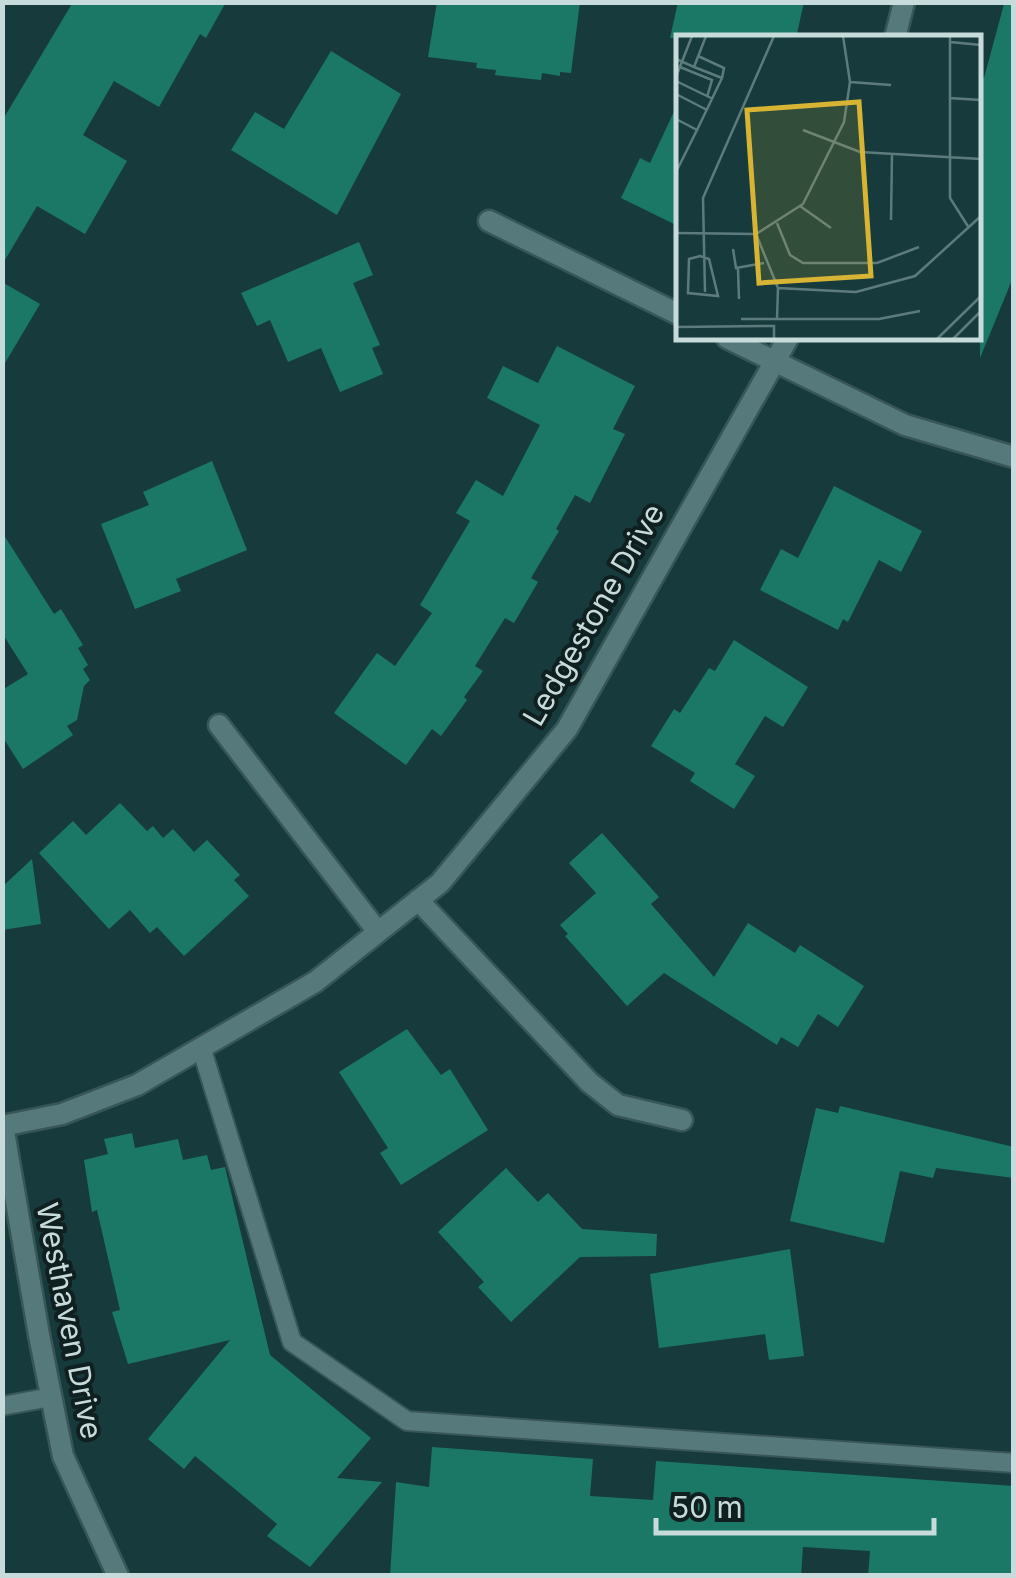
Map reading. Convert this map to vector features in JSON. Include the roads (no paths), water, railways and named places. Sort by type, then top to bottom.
[{"type":"street","points":[[896,35],[904,2]]},
{"type":"street","points":[[488,221],[676,313]]},
{"type":"street","points":[[731,340],[905,425],[1014,456]]},
{"type":"street","name":"Ledgestone Drive","points":[[3,1126],[62,1114],[137,1084],[315,982],[440,883],[567,729],[787,340]]},
{"type":"street","points":[[219,725],[378,932]]},
{"type":"street","points":[[418,900],[589,1082],[618,1105],[682,1120]]},
{"type":"street","name":"Westhaven Drive","points":[[3,1126],[63,1456],[118,1576]]},
{"type":"lane","points":[[201,1047],[292,1342],[407,1420],[1014,1463]]},
{"type":"lane","points":[[2,1406],[52,1397]]}]
